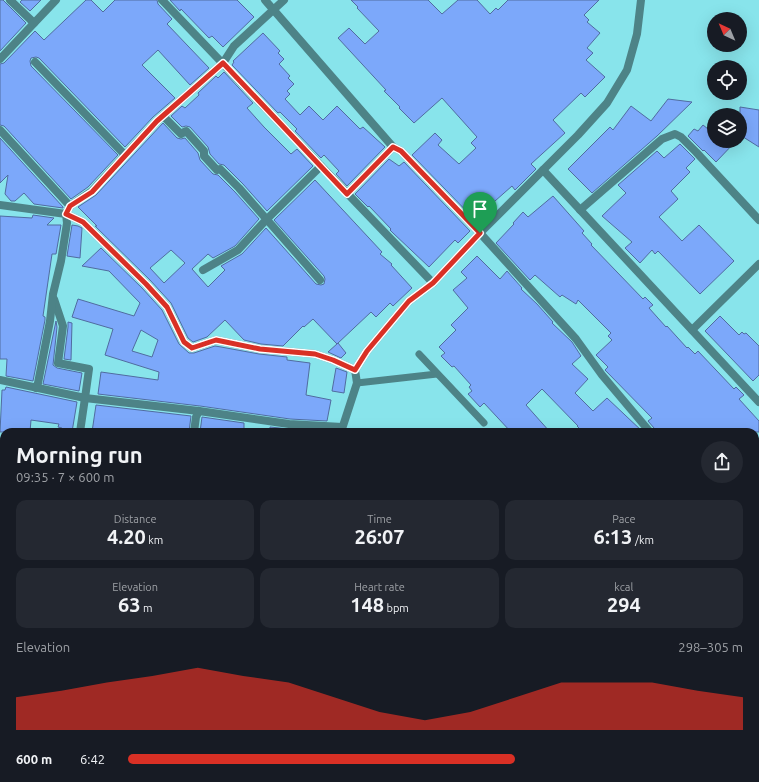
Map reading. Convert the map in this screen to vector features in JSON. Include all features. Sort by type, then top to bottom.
[{"type":"street","points":[[10,0],[34,23]]},
{"type":"street","points":[[0,59],[56,0]]},
{"type":"street","points":[[162,0],[433,283]]},
{"type":"street","points":[[265,0],[393,147],[401,151],[480,233],[576,339],[602,375],[647,428]]},
{"type":"street","points":[[36,388],[50,322],[53,294],[67,223],[66,214],[70,206],[92,192],[124,155],[163,116],[223,63],[234,46],[275,10],[284,0]]},
{"type":"street","points":[[343,428],[357,383],[355,370],[367,351],[409,301],[433,283],[607,104],[627,70],[637,34],[641,0]]},
{"type":"street","points":[[35,62],[124,155]]},
{"type":"street","points":[[163,116],[180,134],[186,131],[204,151],[204,156],[217,170],[220,169],[239,188],[320,280]]},
{"type":"street","points":[[0,130],[70,206]]},
{"type":"street","points":[[580,210],[662,139],[675,134],[696,152],[759,220]]},
{"type":"street","points":[[347,194],[393,147]]},
{"type":"street","points":[[203,270],[238,250],[321,166]]},
{"type":"street","points":[[543,170],[759,402]]},
{"type":"street","points":[[0,205],[66,214],[83,222],[146,284],[167,307],[184,342],[192,348],[216,340],[260,349],[315,354],[355,370]]},
{"type":"street","points":[[692,330],[759,264]]},
{"type":"street","points":[[53,294],[63,326],[58,363],[89,369],[81,428]]},
{"type":"street","points":[[0,380],[85,398],[199,411],[324,428]]},
{"type":"street","points":[[195,428],[196,417],[199,411]]},
{"type":"lane","points":[[419,354],[484,423]]},
{"type":"lane","points":[[357,383],[438,374]]},
{"type":"building","points":[[0,0],[3,0],[26,23],[0,51]]},
{"type":"building","points":[[22,0],[41,0],[30,11],[20,2]]},
{"type":"building","points":[[86,0],[91,0],[103,12],[115,0],[157,0],[158,4],[172,19],[167,24],[209,68],[190,85],[158,50],[142,65],[175,98],[153,117],[125,147],[39,58],[31,58],[31,66],[118,155],[88,187],[71,199],[4,126],[0,125],[0,64],[4,63],[35,31],[44,40]]},
{"type":"building","points":[[170,0],[237,0],[254,17],[223,47],[212,36],[209,38],[181,9],[180,11]]},
{"type":"building","points":[[351,0],[428,0],[442,14],[458,0],[477,0],[490,14],[496,8],[498,10],[508,0],[599,0],[584,15],[589,20],[587,22],[600,33],[587,48],[593,53],[586,60],[605,77],[585,97],[581,93],[553,120],[565,133],[531,164],[536,169],[515,190],[512,186],[495,201],[489,208],[491,211],[478,223],[412,155],[435,133],[442,140],[438,145],[459,164],[476,148],[471,143],[477,137],[442,98],[414,123],[399,108],[400,107],[384,91],[386,90],[338,38],[349,28],[365,44],[379,31]]},
{"type":"building","points":[[263,33],[280,51],[278,53],[284,59],[279,64],[290,76],[288,78],[294,84],[287,91],[290,94],[285,99],[300,115],[309,106],[323,120],[337,106],[360,129],[363,127],[385,147],[347,186],[336,174],[339,171],[324,155],[321,158],[295,131],[297,129],[280,112],[278,113],[232,65],[234,62],[233,61]]},
{"type":"building","points":[[224,72],[253,103],[247,108],[264,127],[291,154],[297,149],[313,166],[267,211],[224,165],[219,164],[210,154],[208,147],[190,127],[182,127],[171,116],[182,106],[185,108],[216,76],[218,78]]},
{"type":"building","points":[[668,99],[692,102],[657,136],[592,193],[568,169],[610,127],[613,130],[631,106],[651,121]]},
{"type":"building","points":[[747,108],[759,110],[759,147],[747,139]]},
{"type":"building","points":[[163,123],[177,138],[185,138],[198,153],[200,160],[213,174],[218,175],[235,192],[259,219],[235,246],[213,258],[208,254],[192,269],[208,287],[225,270],[221,266],[242,254],[266,228],[316,284],[324,284],[324,276],[274,220],[315,180],[382,252],[380,254],[392,264],[391,265],[412,288],[393,306],[390,303],[376,317],[371,312],[337,344],[313,319],[304,327],[303,326],[283,346],[261,344],[244,340],[225,320],[207,337],[193,342],[188,338],[171,303],[78,207],[96,195]],"holes":[[[171,250],[185,263],[164,283],[150,268]]]},
{"type":"building","points":[[703,125],[707,128],[707,148],[729,148],[716,162],[688,136],[694,129],[698,131]]},
{"type":"building","points":[[0,138],[63,208],[34,204],[24,193],[15,201],[11,201],[5,194],[8,175],[0,183]]},
{"type":"building","points":[[680,144],[695,159],[686,168],[690,172],[671,191],[678,199],[659,217],[682,241],[699,225],[734,261],[700,294],[658,251],[655,254],[652,250],[640,263],[625,248],[632,242],[602,216],[626,193],[618,185],[657,151],[664,158]]},
{"type":"building","points":[[389,159],[399,166],[404,162],[470,231],[458,243],[455,240],[429,267],[390,230],[391,229],[369,206],[368,207],[355,194]]},
{"type":"building","points":[[553,196],[584,231],[582,233],[592,244],[591,245],[643,299],[645,297],[653,305],[649,308],[666,327],[667,326],[687,348],[688,347],[695,354],[698,351],[734,389],[736,387],[744,395],[739,399],[759,421],[759,428],[654,428],[648,421],[652,418],[605,370],[608,367],[596,355],[612,340],[608,336],[611,333],[578,300],[576,304],[562,295],[560,297],[535,275],[530,280],[496,243],[523,212],[528,217]]},
{"type":"building","points":[[33,215],[54,218],[47,225],[61,225],[56,254],[52,254],[43,316],[45,317],[45,320],[33,381],[6,376],[7,359],[0,359],[0,216],[32,218]]},
{"type":"building","points":[[72,225],[82,228],[80,258],[67,256]]},
{"type":"building","points":[[101,248],[162,310],[179,344],[189,353],[194,353],[215,346],[259,354],[287,357],[287,360],[310,363],[306,395],[331,400],[327,421],[290,419],[200,406],[98,394],[101,372],[158,380],[159,372],[105,355],[113,329],[72,317],[78,299],[134,316],[140,303],[109,271],[82,266]],"holes":[[[141,330],[158,340],[152,357],[132,351]]]},
{"type":"building","points":[[477,256],[500,279],[507,271],[522,288],[521,289],[553,322],[552,323],[572,342],[581,356],[572,364],[588,379],[575,393],[593,411],[607,398],[639,428],[579,428],[542,389],[526,405],[546,428],[507,428],[484,403],[480,407],[468,394],[472,391],[469,387],[471,385],[454,366],[452,367],[441,356],[445,353],[439,347],[456,330],[451,325],[468,308],[453,290],[467,278],[461,272]]},
{"type":"building","points":[[720,316],[739,335],[742,332],[744,334],[746,333],[759,346],[759,375],[753,381],[705,331]]},
{"type":"building","points":[[56,321],[57,327],[53,365],[57,368],[82,373],[79,391],[43,384]]},
{"type":"building","points":[[68,322],[72,323],[71,360],[64,359]]},
{"type":"building","points":[[338,343],[346,353],[341,358],[328,352]]},
{"type":"building","points":[[336,368],[347,372],[344,393],[332,391]]},
{"type":"building","points":[[6,387],[77,402],[73,428],[62,428],[58,427],[59,424],[31,420],[30,428],[0,428],[2,390],[5,390]]},
{"type":"building","points":[[96,405],[191,416],[190,428],[93,428]]},
{"type":"building","points":[[202,417],[244,423],[244,428],[201,428]]},
{"type":"route","points":[[223,63],[347,194],[393,147],[401,151],[480,233],[433,283],[409,301],[367,351],[355,370],[315,354],[260,349],[216,340],[192,348],[184,342],[167,307],[146,284],[83,222],[66,214],[70,206],[92,192],[157,121],[223,63]]}]
